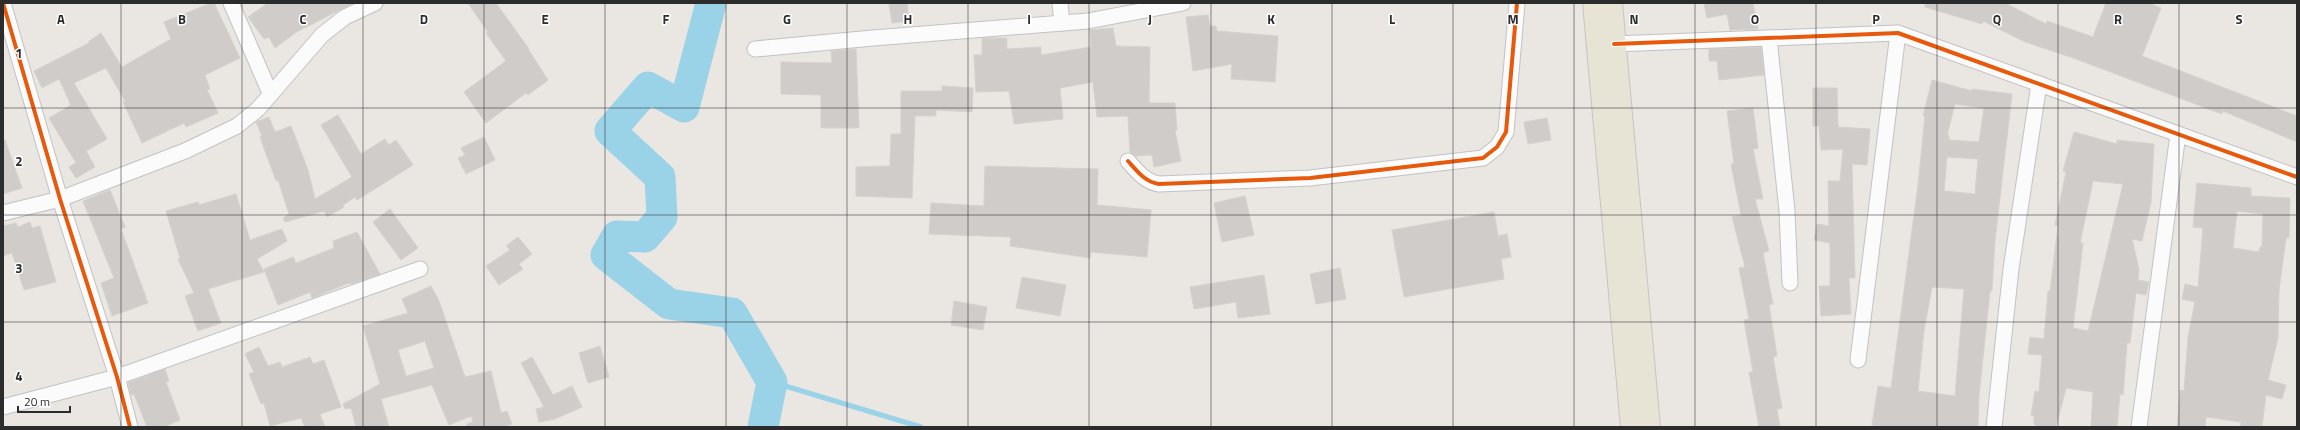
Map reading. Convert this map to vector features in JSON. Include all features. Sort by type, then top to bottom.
[{"type":"main road","points":[[1594,3],[1632,427]]},
{"type":"main road","points":[[1610,3],[1649,427]]},
{"type":"street","points":[[3,3],[5,20],[117,377],[130,427]]},
{"type":"street","points":[[231,3],[270,93]]},
{"type":"street","points":[[3,213],[60,198],[185,151],[230,129],[258,109],[270,93],[322,35],[345,17],[375,3]]},
{"type":"street","points":[[1060,3],[1062,23]]},
{"type":"street","points":[[755,49],[1088,21],[1183,3]]},
{"type":"street","points":[[1128,161],[1140,175],[1151,183],[1159,184],[1310,178],[1483,158],[1497,147],[1506,132],[1517,3]]},
{"type":"street","points":[[1614,44],[1898,33],[2297,177]]},
{"type":"street","points":[[1858,360],[1898,33]]},
{"type":"street","points":[[1769,38],[1787,211],[1790,282]]},
{"type":"street","points":[[1994,427],[2011,269],[2039,84]]},
{"type":"street","points":[[2138,427],[2178,134]]},
{"type":"street","points":[[3,407],[117,377],[420,269]]},
{"type":"building","points":[[214,3],[240,58],[205,75],[210,89],[207,90],[218,113],[186,127],[184,123],[142,143],[123,102],[125,101],[106,68],[74,83],[107,139],[86,151],[95,167],[76,178],[69,167],[76,163],[49,118],[71,105],[59,79],[42,88],[34,71],[89,43],[88,42],[101,33],[122,67],[171,39],[164,22]]},
{"type":"building","points":[[268,3],[353,3],[295,33],[275,48],[269,37],[264,39],[248,17]]},
{"type":"building","points":[[468,3],[496,3],[529,49],[548,80],[528,95],[526,93],[486,123],[464,92],[506,61],[486,33],[488,32]]},
{"type":"building","points":[[907,3],[909,21],[892,23],[889,4]]},
{"type":"building","points":[[1704,3],[1753,3],[1758,29],[1730,30],[1727,14],[1707,18]]},
{"type":"building","points":[[1925,3],[2005,3],[2046,24],[2047,21],[2093,37],[2106,3],[2149,3],[2161,8],[2142,56],[2297,116],[2297,142],[2223,111],[2222,114],[2076,59],[2025,42],[1983,21],[1982,24],[1925,7]]},
{"type":"building","points":[[1208,15],[1210,26],[1216,26],[1217,31],[1278,36],[1275,82],[1231,79],[1232,64],[1193,71],[1186,17]]},
{"type":"building","points":[[1113,28],[1116,46],[1150,47],[1149,103],[1175,103],[1177,130],[1175,131],[1181,161],[1154,167],[1152,155],[1136,156],[1130,152],[1128,116],[1097,117],[1093,82],[1060,88],[1063,119],[1014,124],[1009,91],[976,92],[974,55],[982,55],[982,38],[1007,38],[1007,49],[1041,47],[1041,55],[1091,47],[1090,30]]},
{"type":"building","points":[[1761,47],[1764,75],[1719,80],[1717,61],[1709,61],[1709,49]]},
{"type":"building","points":[[856,49],[859,128],[821,128],[821,95],[781,94],[781,62],[832,63],[831,51]]},
{"type":"building","points":[[1932,80],[1972,91],[1972,89],[2012,94],[1995,240],[1992,291],[1990,291],[1979,396],[1978,427],[1888,427],[1872,425],[1878,386],[1891,388],[1918,185],[1925,116],[1923,116]],"holes":[[[1955,104],[1984,108],[1979,142],[1949,140],[1949,135],[1947,135]],[[1947,157],[1978,159],[1975,194],[1944,191]],[[1932,287],[1964,289],[1955,396],[1918,391],[1924,331]]]},
{"type":"building","points":[[942,86],[973,88],[972,112],[936,110],[936,116],[915,116],[912,198],[856,196],[856,167],[890,166],[891,134],[901,134],[901,91],[942,91]]},
{"type":"building","points":[[1813,88],[1837,88],[1838,127],[1870,129],[1867,165],[1852,164],[1855,278],[1849,278],[1851,314],[1821,316],[1819,286],[1830,286],[1830,243],[1814,240],[1817,224],[1829,226],[1828,181],[1840,181],[1843,149],[1821,150],[1819,126],[1813,126]]},
{"type":"building","points":[[1753,108],[1758,148],[1753,149],[1763,199],[1755,199],[1769,251],[1763,253],[1773,304],[1769,305],[1777,356],[1773,357],[1782,408],[1777,409],[1780,427],[1759,427],[1749,372],[1753,372],[1744,320],[1749,319],[1739,268],[1745,267],[1732,217],[1741,215],[1731,164],[1734,164],[1727,111]]},
{"type":"building","points":[[338,115],[361,154],[385,139],[389,145],[396,140],[413,165],[357,200],[355,197],[343,205],[344,207],[327,217],[324,211],[285,222],[283,218],[289,214],[278,180],[276,181],[260,137],[262,136],[256,122],[269,117],[275,132],[291,126],[308,170],[315,199],[352,177],[321,125]]},
{"type":"building","points":[[1547,118],[1551,140],[1528,144],[1524,122]]},
{"type":"building","points":[[2074,132],[2117,144],[2117,140],[2154,144],[2151,202],[2142,241],[2132,239],[2139,269],[2138,280],[2149,282],[2146,295],[2136,293],[2130,343],[2127,343],[2123,395],[2120,394],[2117,427],[2091,427],[2093,392],[2066,388],[2056,427],[2038,427],[2034,424],[2034,417],[2031,415],[2035,391],[2039,392],[2042,355],[2028,354],[2030,337],[2044,339],[2048,291],[2050,291],[2058,226],[2055,225],[2066,172],[2063,171]],"holes":[[[2093,181],[2123,184],[2088,331],[2073,328],[2083,243],[2080,243]]]},
{"type":"building","points":[[484,137],[495,160],[466,174],[458,158],[465,155],[461,148]]},
{"type":"building","points":[[5,140],[22,188],[3,194],[3,141]]},
{"type":"building","points":[[985,166],[1098,169],[1097,205],[1151,210],[1147,257],[1091,252],[1090,258],[1010,246],[1011,237],[929,234],[931,203],[984,206]]},
{"type":"building","points":[[2197,183],[2251,188],[2251,196],[2290,198],[2289,238],[2286,238],[2279,291],[2278,338],[2268,380],[2286,385],[2282,399],[2266,395],[2262,427],[2240,427],[2241,422],[2206,417],[2205,427],[2177,427],[2180,390],[2184,391],[2188,337],[2195,302],[2182,299],[2185,284],[2198,287],[2203,228],[2193,227]],"holes":[[[2237,211],[2263,214],[2262,247],[2260,247],[2259,252],[2233,248]]]},
{"type":"building","points":[[110,190],[125,227],[121,229],[148,303],[112,316],[101,283],[114,278],[83,201]]},
{"type":"building","points":[[236,194],[250,240],[282,229],[287,241],[257,259],[264,272],[208,289],[221,323],[198,331],[185,296],[194,293],[178,259],[180,258],[166,211],[198,202],[199,205]]},
{"type":"building","points":[[1245,196],[1254,235],[1222,242],[1214,203]]},
{"type":"building","points":[[390,209],[418,248],[401,260],[373,222]]},
{"type":"building","points":[[1494,212],[1498,236],[1507,234],[1511,257],[1501,259],[1504,279],[1404,297],[1392,230]]},
{"type":"building","points":[[30,222],[32,228],[40,226],[56,282],[24,290],[12,253],[3,256],[3,226],[16,223],[18,227]]},
{"type":"building","points":[[357,232],[380,274],[350,284],[349,283],[312,298],[310,292],[278,305],[264,269],[293,257],[296,263],[334,248],[333,241]]},
{"type":"building","points":[[518,237],[532,254],[519,264],[523,269],[499,285],[486,266],[510,250],[506,246]]},
{"type":"building","points":[[1340,268],[1346,299],[1316,304],[1310,274]]},
{"type":"building","points":[[1264,275],[1270,314],[1238,318],[1236,302],[1194,309],[1190,287]]},
{"type":"building","points":[[1022,277],[1066,285],[1060,316],[1016,308]]},
{"type":"building","points":[[431,286],[439,301],[465,377],[491,371],[501,413],[507,411],[512,424],[504,427],[467,427],[467,424],[473,422],[471,416],[449,425],[432,385],[381,399],[389,427],[356,427],[351,408],[345,409],[343,404],[380,384],[363,326],[408,313],[402,299]],"holes":[[[425,341],[434,368],[406,376],[398,350]]]},
{"type":"building","points":[[954,301],[987,307],[983,330],[951,325]]},
{"type":"building","points":[[600,346],[609,377],[588,383],[579,353]]},
{"type":"building","points":[[259,347],[268,366],[280,362],[282,367],[310,357],[313,364],[324,360],[341,407],[320,414],[325,427],[305,427],[301,418],[270,426],[264,403],[261,404],[249,374],[254,372],[245,354]]},
{"type":"building","points":[[532,357],[553,395],[572,386],[582,407],[555,419],[539,422],[536,409],[544,407],[521,363]]},
{"type":"building","points":[[165,369],[169,381],[166,382],[180,420],[164,427],[147,427],[134,394],[131,395],[128,383]]},
{"type":"waterway","points":[[711,3],[684,107],[648,87],[610,131],[660,177],[662,217],[645,237],[617,236],[606,255],[669,304],[732,313],[772,382],[763,427]]},
{"type":"waterway","points":[[772,382],[921,427]]},
{"type":"cycle path","points":[[3,3],[60,199],[117,377],[130,427]]},
{"type":"cycle path","points":[[1128,161],[1145,178],[1159,184],[1310,178],[1483,158],[1497,147],[1506,132],[1517,3]]},
{"type":"cycle path","points":[[1614,44],[1898,33],[2297,177]]}]
